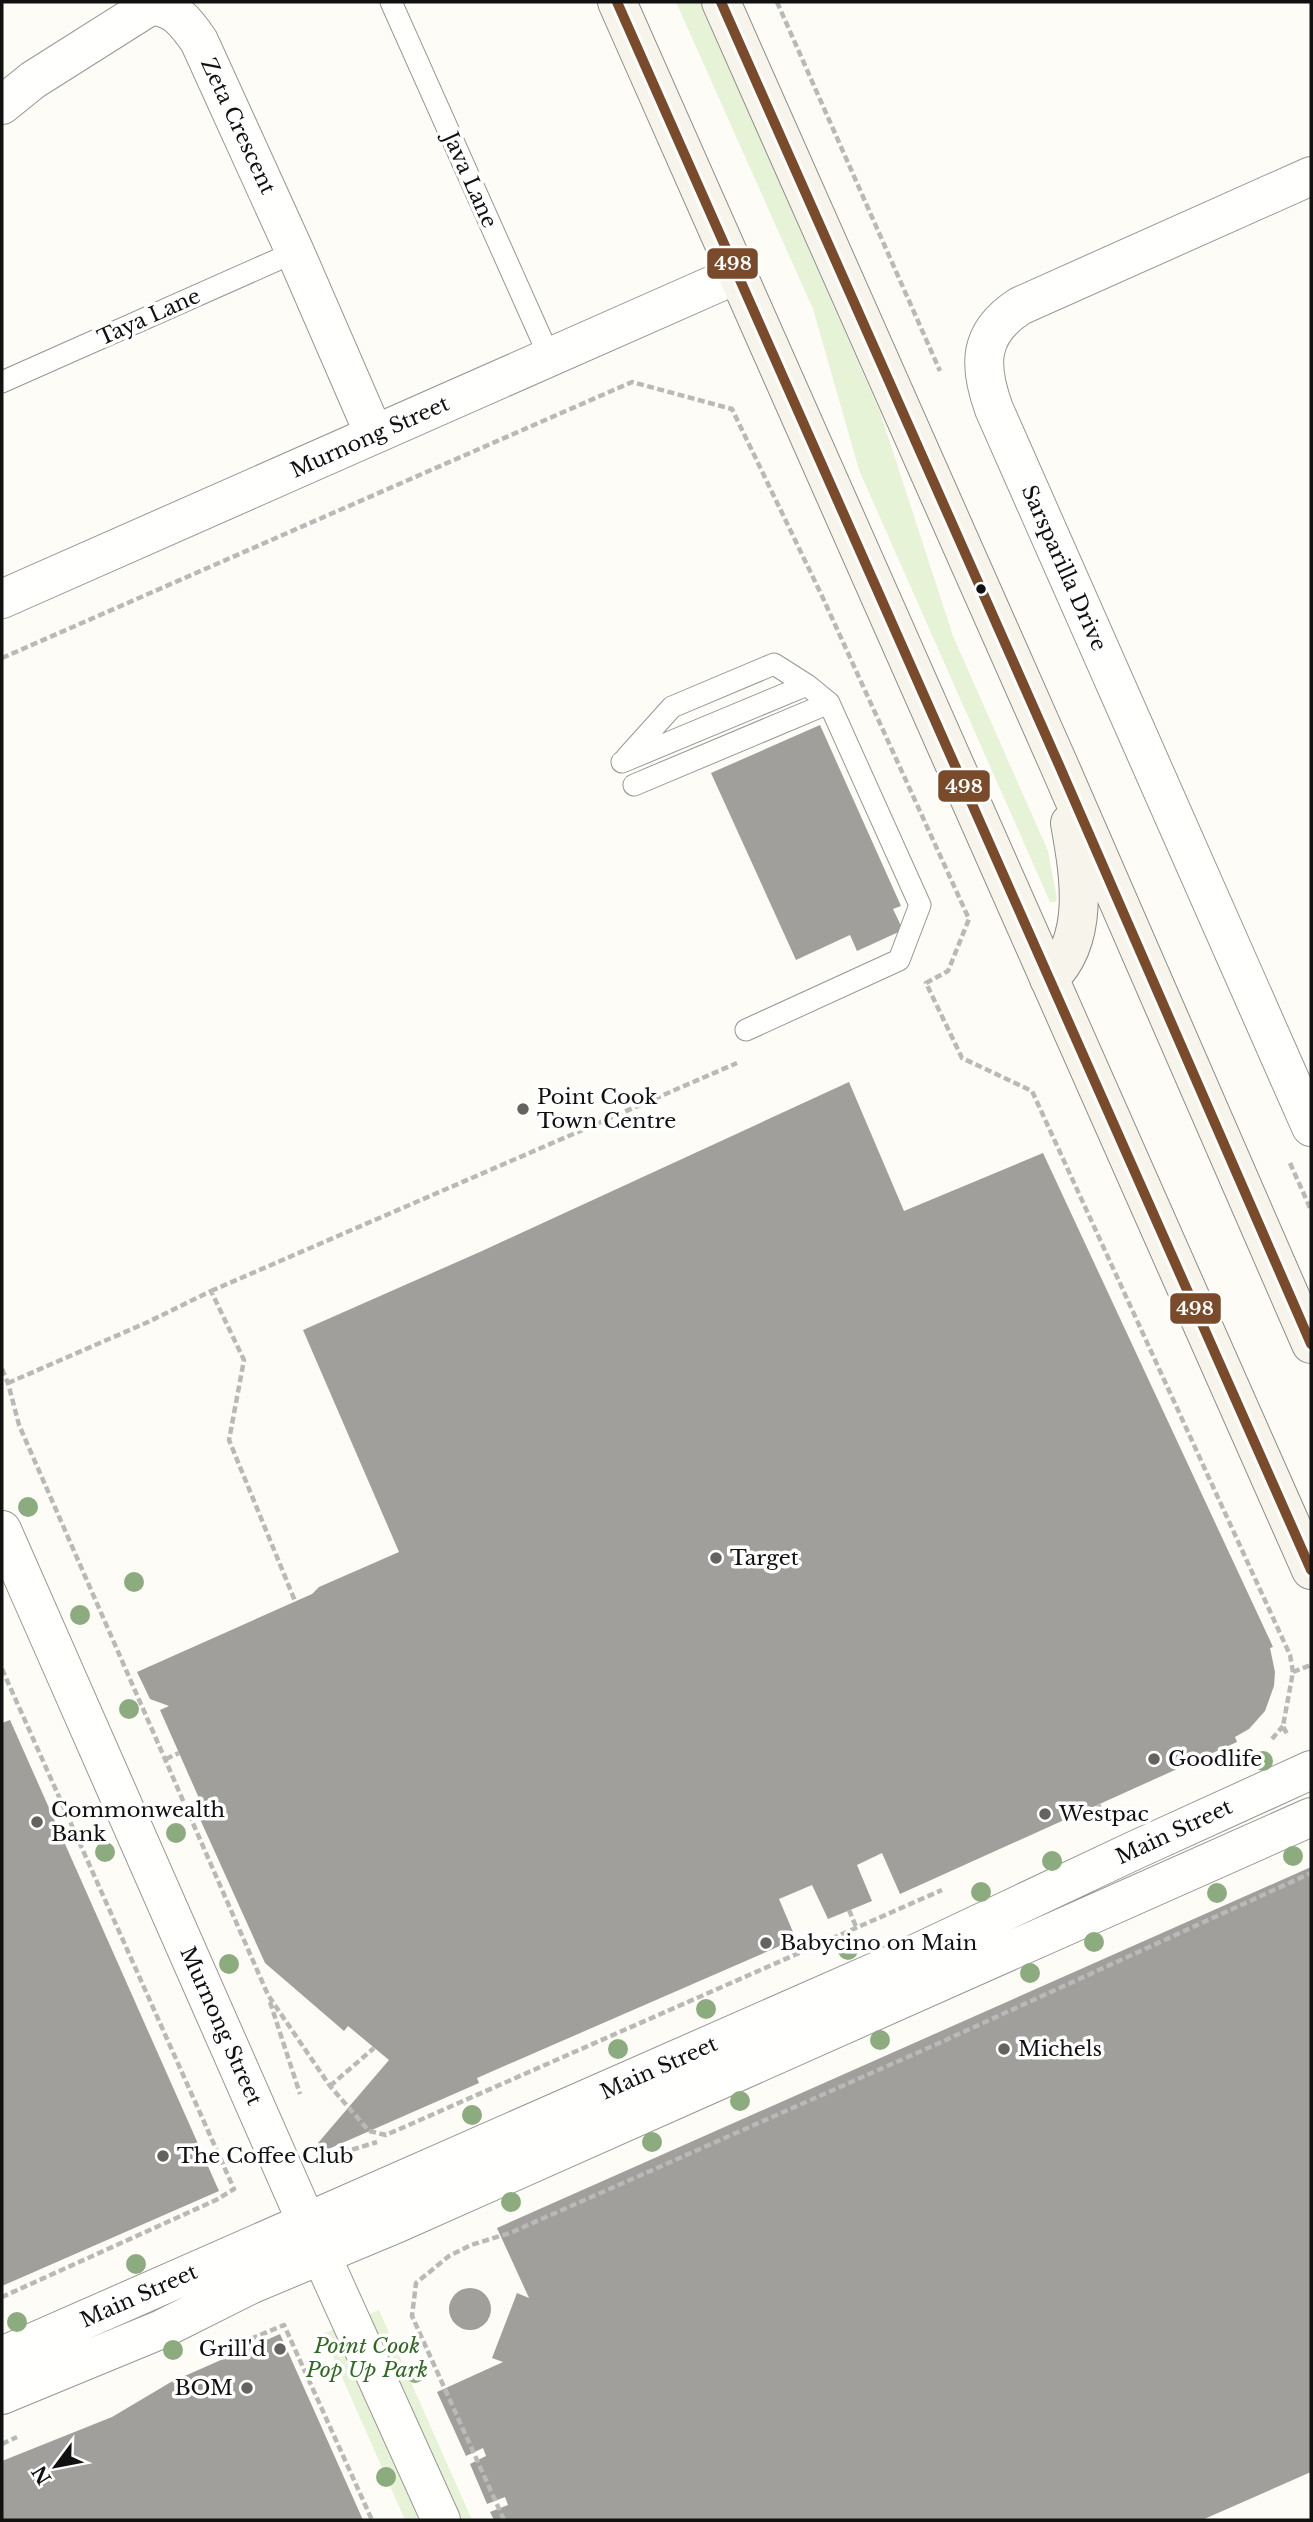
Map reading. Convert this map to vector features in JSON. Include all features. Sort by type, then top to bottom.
[{"type":"main road","points":[[617,2],[1311,1570]]},
{"type":"main road","points":[[720,2],[1059,765],[1311,1344]]},
{"type":"main road","points":[[1049,979],[1063,966],[1080,910],[1076,858],[1059,765]]},
{"type":"street","name":"Zeta Crescent","points":[[2,105],[33,80],[150,6],[165,4],[185,19],[199,41],[374,434]]},
{"type":"street","name":"Sarsparilla Drive","points":[[1311,176],[1020,306],[1001,320],[988,341],[983,355],[983,370],[994,409],[1311,1127]]},
{"type":"street","name":"Murnong Street","points":[[2,599],[738,274]]},
{"type":"street","name":"Murnong Street","points":[[2,1530],[314,2239],[441,2520]]},
{"type":"street","name":"Main Street","points":[[2,2395],[162,2329],[252,2284],[376,2193],[900,1961],[1308,1772]]},
{"type":"street","name":"Main Street","points":[[2,2356],[314,2239],[1311,1817]]},
{"type":"lane","name":"Java Lane","points":[[391,2],[550,358]]},
{"type":"lane","name":"Taya Lane","points":[[2,382],[295,252]]},
{"type":"lane","points":[[746,1030],[899,960],[920,905],[829,703],[807,685],[774,664],[672,707],[622,762],[807,685]]},
{"type":"lane","points":[[634,785],[829,703]]},
{"type":"path","points":[[2,658],[632,382],[732,409],[822,596],[969,919],[948,971],[914,988]]},
{"type":"path","points":[[926,983],[962,1058],[1032,1091],[1290,1655],[1293,1672],[1283,1726],[1308,1772]]},
{"type":"path","points":[[8,1383],[148,1322],[211,1291],[745,1060]]},
{"type":"path","points":[[211,1291],[244,1360],[229,1440],[295,1601]]},
{"type":"path","points":[[2,1369],[24,1437],[268,1995],[304,2105]]},
{"type":"path","points":[[1293,1672],[1311,1665]]},
{"type":"path","points":[[2,1669],[234,2189],[216,2200],[2,2297]]},
{"type":"path","points":[[166,1759],[179,1754]]},
{"type":"path","points":[[1098,1804],[1104,1816]]},
{"type":"path","points":[[504,2520],[412,2316],[416,2283],[449,2256],[471,2245],[510,2233],[899,2061],[1311,1872]]},
{"type":"path","points":[[849,1910],[857,1929]]},
{"type":"path","points":[[268,1995],[330,2086],[369,2131],[386,2135],[881,1919]]},
{"type":"path","points":[[330,2086],[374,2048]]},
{"type":"path","points":[[320,2155],[354,2149],[384,2139]]},
{"type":"path","points":[[210,2356],[284,2325],[372,2520]]},
{"type":"green space","points":[[676,2],[700,2],[880,412],[953,636],[1048,851],[1057,899],[1055,902],[1050,902],[859,470],[813,309]]},
{"type":"green space","name":"Point Cook Pop Up Park","points":[[379,2310],[472,2520],[405,2520],[323,2334]]},
{"type":"building","points":[[820,725],[901,906],[893,909],[903,930],[857,951],[850,935],[796,960],[711,773]]},
{"type":"building","points":[[849,1082],[904,1211],[1043,1153],[1273,1647],[1270,1648],[1275,1672],[1274,1686],[1265,1711],[1249,1729],[1235,1737],[1237,1742],[900,1894],[882,1853],[857,1865],[872,1901],[828,1919],[812,1885],[779,1899],[796,1939],[477,2078],[479,2083],[324,2151],[318,2143],[389,2060],[348,2026],[344,2031],[265,1963],[195,1808],[202,1805],[160,1710],[169,1706],[150,1699],[137,1672],[399,1552],[303,1330]]},
{"type":"building","points":[[10,1720],[219,2191],[2,2286],[2,1723]]},
{"type":"building","points":[[1311,1867],[1311,2472],[1202,2520],[494,2520],[490,2512],[508,2505],[505,2497],[487,2504],[470,2464],[486,2456],[483,2448],[466,2456],[437,2392],[503,2362],[492,2358],[517,2293],[529,2298],[497,2228]]},
{"type":"building","points":[[470,2288],[485,2294],[491,2309],[485,2324],[470,2330],[455,2324],[449,2309],[455,2294]]},
{"type":"building","points":[[280,2334],[363,2520],[2,2520],[2,2461],[112,2417],[171,2382]]},
{"type":"transit line","name":"498","points":[[617,2],[1311,1570]]},
{"type":"transit line","name":"498","points":[[721,2],[1059,765],[1311,1344]]},
{"type":"place","name":"Point Cook Town Centre","points":[[523,1109]]},
{"type":"place","name":"Target","points":[[716,1558]]},
{"type":"place","name":"Goodlife","points":[[1154,1759]]},
{"type":"place","name":"Westpac","points":[[1045,1814]]},
{"type":"place","name":"Commonwealth Bank","points":[[37,1822]]},
{"type":"place","name":"Babycino on Main","points":[[766,1943]]},
{"type":"place","name":"Michels","points":[[1004,2049]]},
{"type":"place","name":"The Coffee Club","points":[[163,2156]]},
{"type":"place","name":"Grill'd","points":[[280,2349]]},
{"type":"place","name":"BOM","points":[[247,2388]]}]
